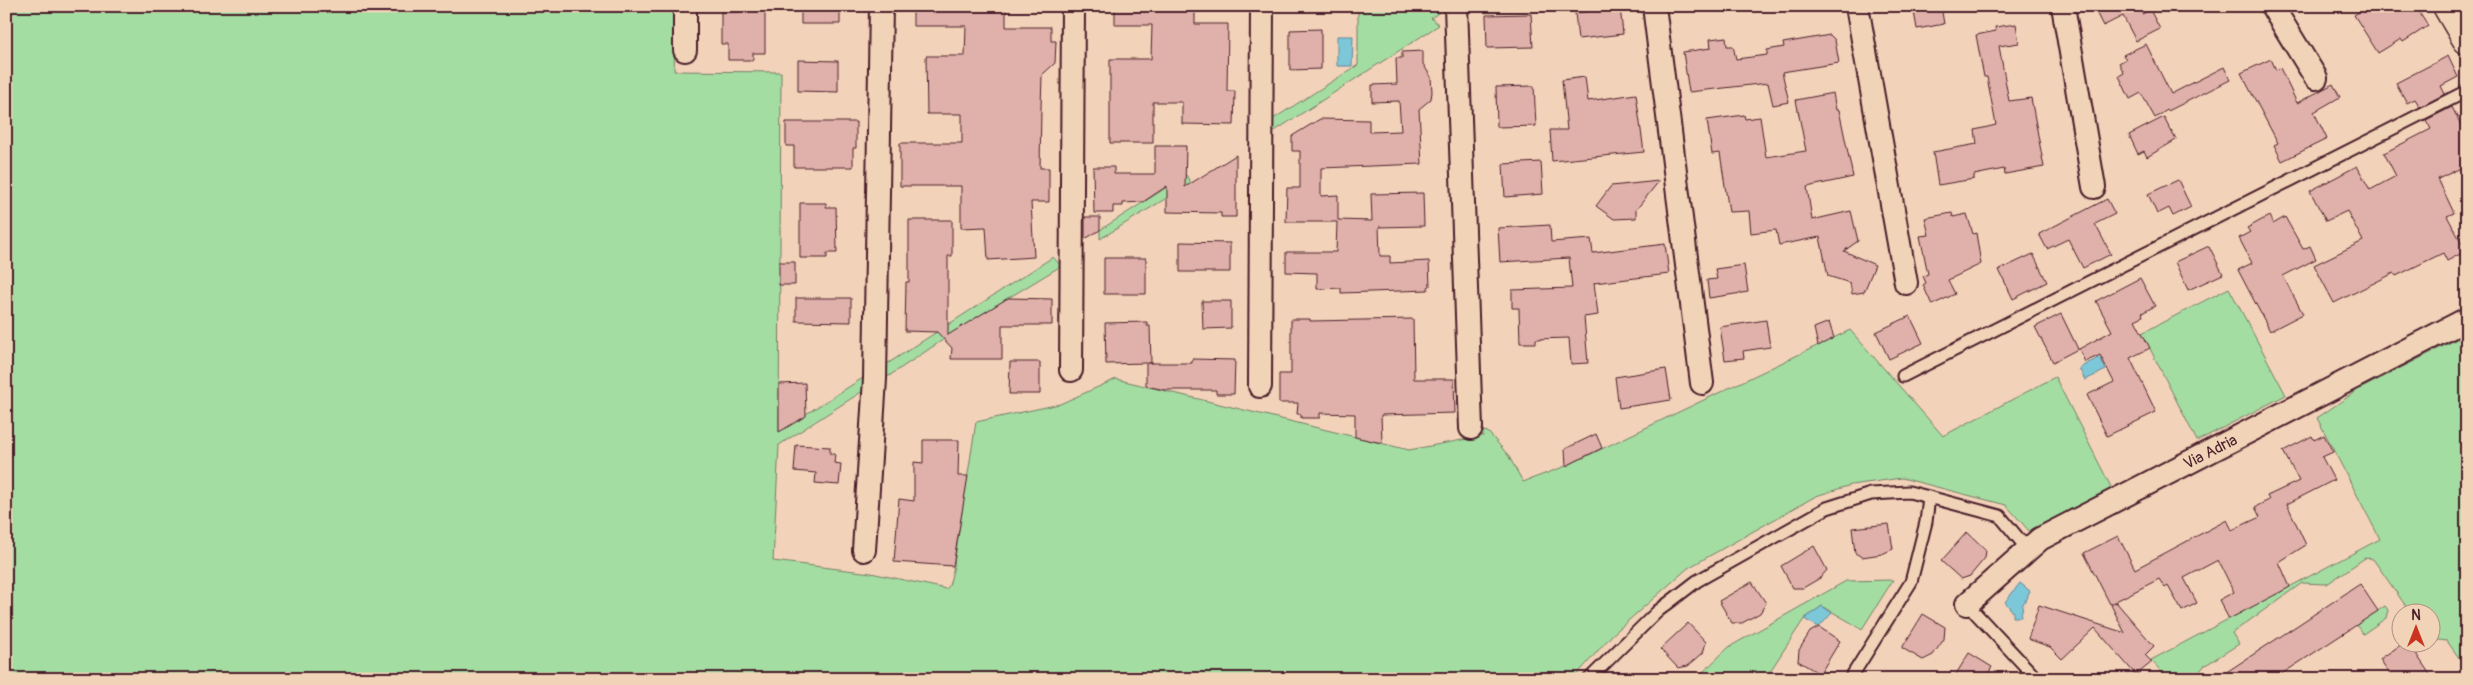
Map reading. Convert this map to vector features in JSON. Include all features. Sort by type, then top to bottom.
[{"type":"street","points":[[685,6],[685,50]]},
{"type":"street","points":[[864,550],[876,379],[880,6]]},
{"type":"street","points":[[1071,370],[1073,6]]},
{"type":"street","points":[[1260,386],[1262,6]]},
{"type":"street","points":[[1456,6],[1471,428]]},
{"type":"street","points":[[1654,6],[1702,383]]},
{"type":"street","points":[[1857,6],[1906,283]]},
{"type":"street","points":[[2063,6],[2094,187]]},
{"type":"street","points":[[2272,6],[2316,78]]},
{"type":"street","points":[[2447,6],[2467,40]]},
{"type":"street","name":"Via Adria","points":[[1967,604],[2040,538],[2467,319]]},
{"type":"lane","points":[[1904,376],[2467,91]]},
{"type":"lane","points":[[1589,679],[1658,611],[1697,580],[1827,508],[1871,494],[1909,492],[2000,516],[2028,550]]},
{"type":"lane","points":[[1850,679],[1911,582],[1926,522],[1929,496]]},
{"type":"lane","points":[[1967,604],[2037,679]]},
{"type":"green space","points":[[6,6],[537,6],[676,10],[674,71],[781,72],[779,431],[866,376],[866,389],[779,445],[773,561],[871,573],[946,589],[949,586],[953,570],[976,422],[1060,404],[1116,379],[1409,450],[1483,436],[1483,431],[1488,432],[1508,455],[1523,482],[1566,466],[1850,330],[1943,436],[2055,377],[2111,487],[2102,499],[2030,532],[2006,505],[1902,478],[1851,485],[1816,496],[1688,568],[1612,635],[1573,679],[6,679]]},
{"type":"green space","points":[[1358,6],[1444,6],[1444,9],[1431,18],[1439,25],[1273,132],[1273,119],[1358,65]]},
{"type":"green space","points":[[1186,175],[1191,183],[1100,239],[1100,230]]},
{"type":"green space","points":[[1053,257],[1061,266],[977,317],[886,378],[887,364]]},
{"type":"green space","points":[[2229,288],[2286,395],[2197,441],[2142,333]]},
{"type":"green space","points":[[2467,334],[2467,669],[2447,641],[2440,640],[2440,602],[2403,602],[2373,559],[2365,558],[2327,584],[2302,583],[2232,633],[2239,644],[2204,666],[2197,679],[2168,679],[2151,660],[2380,539],[2317,418],[2358,390]]},
{"type":"green space","points":[[1893,580],[1862,629],[1822,606],[1804,619],[1765,679],[1714,679],[1703,672],[1729,647],[1846,581]]},
{"type":"green space","points":[[2385,606],[2388,610],[2386,618],[2363,634],[2356,625]]},
{"type":"water","points":[[1337,36],[1353,36],[1352,66],[1337,66]]},
{"type":"water","points":[[2100,357],[2106,370],[2085,380],[2079,368]]},
{"type":"water","points":[[2020,583],[2030,591],[2023,604],[2021,617],[2013,617],[2013,612],[2005,602]]},
{"type":"water","points":[[1822,606],[1832,613],[1819,627],[1804,619]]},
{"type":"building","points":[[801,6],[840,6],[840,24],[801,24]]},
{"type":"building","points":[[913,6],[1006,6],[1006,27],[1051,27],[1051,41],[1056,41],[1055,63],[1042,75],[1040,168],[1049,168],[1049,202],[1031,202],[1034,257],[988,260],[986,227],[961,228],[961,186],[900,186],[900,143],[962,143],[962,114],[927,114],[926,56],[965,56],[966,26],[913,26]]},
{"type":"building","points":[[1115,6],[1195,6],[1195,24],[1228,24],[1227,91],[1235,91],[1234,125],[1182,124],[1182,102],[1153,102],[1153,143],[1110,143],[1110,59],[1151,59],[1152,25],[1115,25]]},
{"type":"building","points":[[1913,6],[1941,6],[1944,24],[1917,29]]},
{"type":"building","points":[[2093,6],[2141,6],[2138,8],[2142,14],[2150,10],[2160,29],[2136,41],[2123,16],[2103,26]]},
{"type":"building","points":[[2369,6],[2415,6],[2428,26],[2403,42],[2401,39],[2378,53],[2354,15]]},
{"type":"building","points":[[1620,7],[1623,34],[1578,39],[1575,13]]},
{"type":"building","points":[[740,8],[765,8],[765,53],[753,53],[753,60],[728,60],[728,44],[721,44],[721,12],[740,12]]},
{"type":"building","points":[[1531,14],[1533,47],[1487,48],[1486,15]]},
{"type":"building","points":[[2016,24],[2019,43],[1999,46],[2009,101],[2031,98],[2044,167],[2005,174],[2004,169],[1974,175],[1974,179],[1938,185],[1933,152],[1977,144],[1975,130],[1996,125],[1987,77],[1984,77],[1976,35],[1996,31],[1995,27]]},
{"type":"building","points":[[1321,29],[1321,69],[1290,70],[1290,30]]},
{"type":"building","points":[[1830,35],[1835,40],[1839,63],[1782,72],[1789,102],[1773,105],[1768,83],[1689,92],[1683,52],[1711,48],[1710,39],[1726,37],[1727,46],[1733,46],[1736,59],[1767,55],[1767,50],[1784,47],[1783,43]]},
{"type":"building","points":[[2146,44],[2171,94],[2224,67],[2230,80],[2167,110],[2155,118],[2141,93],[2130,99],[2119,76],[2124,73],[2119,63],[2126,59],[2123,55]]},
{"type":"building","points":[[1423,51],[1423,64],[1431,77],[1432,92],[1431,99],[1419,109],[1422,164],[1321,168],[1321,196],[1338,195],[1338,220],[1372,221],[1371,194],[1423,193],[1424,226],[1379,227],[1380,256],[1390,256],[1390,263],[1429,261],[1430,286],[1428,290],[1341,293],[1341,288],[1317,289],[1317,273],[1286,272],[1286,252],[1336,252],[1337,222],[1286,222],[1287,188],[1300,188],[1300,151],[1292,151],[1292,136],[1320,119],[1369,120],[1369,132],[1401,131],[1399,101],[1372,102],[1372,85],[1397,84],[1396,58],[1402,58],[1402,52]]},
{"type":"building","points":[[2448,56],[2458,77],[2441,86],[2445,94],[2420,107],[2415,99],[2407,103],[2396,83]]},
{"type":"building","points":[[2271,59],[2276,70],[2280,68],[2297,103],[2333,84],[2340,97],[2314,112],[2327,139],[2282,161],[2274,145],[2278,143],[2241,73]]},
{"type":"building","points":[[798,60],[838,61],[838,92],[798,91]]},
{"type":"building","points":[[1585,77],[1588,101],[1636,94],[1644,152],[1552,161],[1550,130],[1567,130],[1562,80]]},
{"type":"building","points":[[1534,86],[1536,126],[1497,127],[1496,87]]},
{"type":"building","points":[[1833,93],[1836,110],[1839,110],[1853,177],[1807,187],[1812,220],[1851,211],[1858,241],[1844,251],[1875,265],[1864,292],[1852,294],[1850,283],[1828,276],[1820,237],[1779,245],[1776,230],[1751,233],[1749,211],[1729,212],[1720,153],[1712,154],[1707,120],[1744,115],[1745,119],[1760,117],[1766,157],[1806,151],[1796,100]]},
{"type":"building","points":[[2452,107],[2467,137],[2467,165],[2438,179],[2454,213],[2447,216],[2466,251],[2447,261],[2443,253],[2396,276],[2394,273],[2334,303],[2314,265],[2363,241],[2347,211],[2326,221],[2310,191],[2357,166],[2370,190],[2396,176],[2384,153],[2431,129],[2426,120]]},
{"type":"building","points":[[2164,117],[2176,140],[2147,157],[2144,151],[2138,154],[2129,135]]},
{"type":"building","points":[[786,122],[856,122],[856,148],[853,148],[853,167],[794,167],[794,146],[786,146]]},
{"type":"building","points":[[1155,146],[1186,146],[1185,187],[1236,155],[1236,217],[1221,217],[1221,213],[1167,212],[1167,186],[1143,202],[1123,203],[1123,206],[1113,206],[1113,213],[1094,213],[1093,167],[1114,167],[1114,174],[1155,174]]},
{"type":"building","points":[[1541,162],[1543,194],[1505,197],[1503,164]]},
{"type":"building","points":[[2178,180],[2191,207],[2173,216],[2169,208],[2157,214],[2148,194]]},
{"type":"building","points":[[1659,181],[1636,210],[1636,218],[1614,219],[1596,206],[1611,186]]},
{"type":"building","points":[[2107,199],[2115,214],[2095,224],[2111,254],[2083,268],[2068,239],[2047,249],[2039,234]]},
{"type":"building","points":[[800,203],[826,203],[826,207],[836,207],[837,253],[827,253],[827,258],[800,258]]},
{"type":"building","points":[[1952,213],[1953,217],[1967,214],[1973,234],[1976,233],[1981,264],[1948,280],[1955,294],[1932,305],[1923,285],[1926,283],[1923,276],[1928,274],[1920,236],[1929,235],[1925,218]]},
{"type":"building","points":[[2269,216],[2273,224],[2285,217],[2303,249],[2310,246],[2316,259],[2283,276],[2303,314],[2270,331],[2238,270],[2252,263],[2239,238],[2250,232],[2247,228]]},
{"type":"building","points":[[1085,217],[1100,217],[1100,230],[1085,239]]},
{"type":"building","points":[[909,220],[952,220],[952,256],[948,256],[948,335],[1008,298],[1052,299],[1052,325],[1002,325],[1002,359],[951,359],[952,348],[937,332],[905,331],[906,282],[909,282]]},
{"type":"building","points":[[1550,225],[1551,242],[1591,239],[1593,253],[1665,244],[1669,274],[1594,283],[1598,315],[1584,317],[1588,363],[1571,364],[1569,338],[1536,339],[1536,343],[1520,343],[1519,308],[1512,308],[1512,290],[1572,288],[1569,258],[1500,262],[1498,228]]},
{"type":"building","points":[[1180,242],[1230,243],[1230,272],[1180,272]]},
{"type":"building","points":[[2209,246],[2223,274],[2188,290],[2175,262]]},
{"type":"building","points":[[2033,254],[2047,282],[2013,299],[1999,270]]},
{"type":"building","points":[[1104,258],[1146,258],[1146,294],[1104,294]]},
{"type":"building","points":[[779,262],[795,262],[795,285],[779,285]]},
{"type":"building","points":[[1744,265],[1748,292],[1709,298],[1707,280],[1717,279],[1715,269]]},
{"type":"building","points":[[2140,278],[2155,306],[2142,313],[2143,316],[2135,320],[2150,348],[2130,358],[2156,412],[2107,436],[2087,395],[2114,382],[2100,355],[2085,362],[2079,349],[2112,331],[2096,301]]},
{"type":"building","points":[[796,298],[851,298],[851,322],[796,321]]},
{"type":"building","points":[[1202,301],[1231,301],[1231,328],[1203,329]]},
{"type":"building","points":[[2061,314],[2078,349],[2053,362],[2035,327]]},
{"type":"building","points":[[1910,316],[1923,343],[1889,359],[1876,332]]},
{"type":"building","points":[[1291,319],[1310,319],[1310,321],[1413,319],[1414,379],[1454,379],[1455,413],[1381,415],[1382,443],[1355,437],[1355,414],[1320,413],[1320,418],[1301,418],[1301,414],[1297,414],[1298,403],[1279,403],[1279,374],[1291,374]]},
{"type":"building","points":[[1766,320],[1770,347],[1743,351],[1744,358],[1725,360],[1720,327]]},
{"type":"building","points":[[1147,322],[1147,326],[1150,326],[1151,363],[1192,363],[1192,359],[1235,360],[1234,394],[1216,394],[1216,390],[1165,390],[1146,386],[1146,363],[1106,364],[1105,323]]},
{"type":"building","points":[[1829,322],[1834,338],[1818,346],[1814,328]]},
{"type":"building","points":[[1010,362],[1040,362],[1040,394],[1009,394]]},
{"type":"building","points":[[1666,369],[1671,400],[1619,408],[1615,377]]},
{"type":"building","points":[[805,383],[806,416],[779,432],[779,384]]},
{"type":"building","points":[[1596,434],[1602,448],[1566,466],[1565,449]]},
{"type":"building","points":[[2324,435],[2333,452],[2322,457],[2334,480],[2287,504],[2306,545],[2279,562],[2290,587],[2229,619],[2219,600],[2234,592],[2218,560],[2184,578],[2197,603],[2182,611],[2168,586],[2165,588],[2159,579],[2110,604],[2084,553],[2118,536],[2135,569],[2227,520],[2232,530],[2260,517],[2255,507],[2269,500],[2267,496],[2299,481],[2283,451],[2312,436],[2314,440]]},
{"type":"building","points":[[923,440],[959,440],[958,476],[968,476],[953,566],[894,562],[899,499],[914,501],[914,462],[923,463]]},
{"type":"building","points":[[796,445],[830,447],[830,454],[835,454],[834,463],[841,464],[839,485],[815,483],[816,473],[794,471]]},
{"type":"building","points":[[1889,524],[1893,549],[1882,554],[1862,557],[1855,553],[1852,528]]},
{"type":"building","points":[[1967,532],[1986,550],[1985,558],[1970,576],[1961,579],[1941,561]]},
{"type":"building","points":[[1814,546],[1827,570],[1820,578],[1803,588],[1793,588],[1781,566]]},
{"type":"building","points":[[1752,582],[1766,603],[1760,613],[1742,623],[1732,623],[1719,601]]},
{"type":"building","points":[[2360,584],[2378,611],[2274,679],[2216,679]]},
{"type":"building","points":[[2116,602],[2154,646],[2145,655],[2152,662],[2136,675],[2095,628],[2062,659],[2050,647],[2028,639],[2039,605],[2125,633],[2111,605]]},
{"type":"building","points":[[1923,614],[1945,627],[1944,639],[1933,655],[1923,660],[1902,648]]},
{"type":"building","points":[[1688,623],[1706,642],[1703,653],[1688,666],[1678,668],[1660,649]]},
{"type":"building","points":[[1819,627],[1840,641],[1820,674],[1798,661],[1799,650],[1810,632]]},
{"type":"building","points":[[2390,652],[2415,652],[2433,679],[2393,679],[2380,659]]},
{"type":"building","points":[[1969,653],[1992,667],[1985,679],[1953,679]]}]
